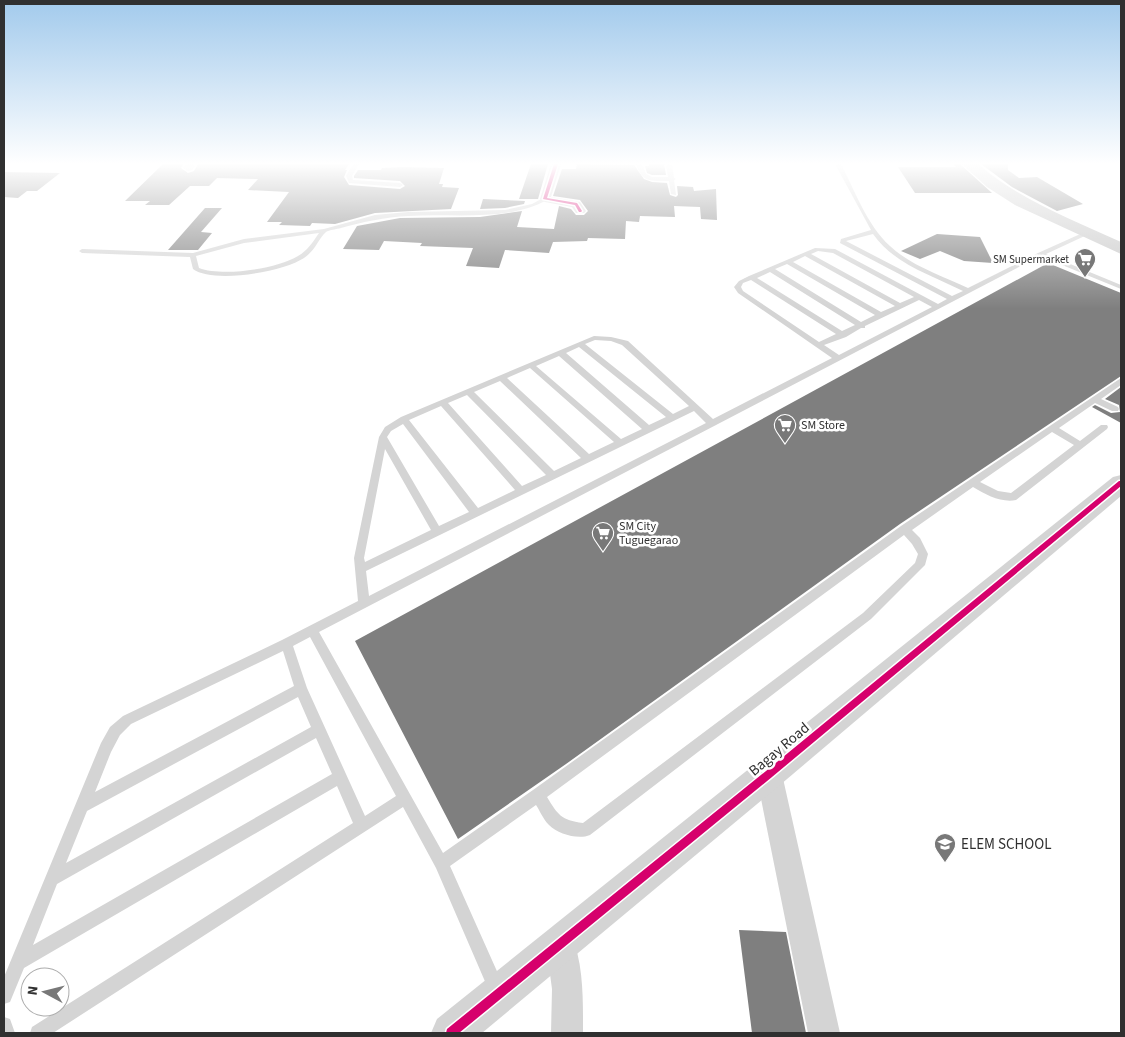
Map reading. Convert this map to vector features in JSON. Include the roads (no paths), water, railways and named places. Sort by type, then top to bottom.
[{"type":"highway","points":[[1045,212],[1121,248]]},
{"type":"street","name":"Bagay Road","points":[[451,1033],[769,774],[1121,483]]},
{"type":"street","points":[[769,774],[824,1033]]},
{"type":"street","points":[[561,944],[567,989],[568,1033]]},
{"type":"lane","points":[[82,251],[193,255],[257,239],[324,231],[359,221],[392,215],[490,212]]},
{"type":"lane","points":[[865,212],[875,231],[887,246],[898,255],[968,291]]},
{"type":"lane","points":[[193,255],[193,264],[198,270],[208,273],[264,270],[281,267],[300,259],[311,250],[324,231]]},
{"type":"lane","points":[[875,231],[843,240],[842,242],[952,300]]},
{"type":"lane","points":[[4,996],[106,748],[116,731],[127,720],[286,644],[1040,254],[1087,233]]},
{"type":"lane","points":[[838,358],[740,292],[737,286],[751,277],[817,249],[835,251],[938,307]]},
{"type":"lane","points":[[806,254],[900,306]]},
{"type":"lane","points":[[1040,254],[1121,287]]},
{"type":"lane","points":[[788,262],[882,316]]},
{"type":"lane","points":[[770,269],[862,326]]},
{"type":"lane","points":[[751,277],[843,335]]},
{"type":"lane","points":[[820,346],[919,297]]},
{"type":"lane","points":[[364,603],[358,558],[383,437],[388,429],[404,419],[594,338],[611,338],[625,343],[712,423]]},
{"type":"lane","points":[[580,344],[673,418]]},
{"type":"lane","points":[[560,352],[649,430]]},
{"type":"lane","points":[[531,364],[620,444]]},
{"type":"lane","points":[[502,377],[588,459]]},
{"type":"lane","points":[[441,863],[906,529],[1121,381]]},
{"type":"lane","points":[[468,391],[553,476]]},
{"type":"lane","points":[[1095,398],[1115,409]]},
{"type":"lane","points":[[442,402],[521,491]]},
{"type":"lane","points":[[360,569],[696,407]]},
{"type":"lane","points":[[404,419],[476,513]]},
{"type":"lane","points":[[974,482],[990,494],[1001,497],[1013,497],[1079,444],[1104,427]]},
{"type":"lane","points":[[1052,428],[1079,444]]},
{"type":"lane","points":[[383,437],[437,532]]},
{"type":"lane","points":[[538,795],[553,821],[567,828],[585,830],[867,616],[920,565],[923,554],[916,540],[906,529]]},
{"type":"lane","points":[[312,630],[441,863],[499,994]]},
{"type":"lane","points":[[286,644],[301,689],[318,730],[362,826]]},
{"type":"lane","points":[[82,806],[301,689]]},
{"type":"lane","points":[[52,880],[318,730]]},
{"type":"lane","points":[[18,962],[340,776]]},
{"type":"lane","points":[[38,1033],[405,798]]},
{"type":"lane","points":[[4,1025],[7,1033]]},
{"type":"place","name":"SM Supermarket","points":[[1085,278]]},
{"type":"place","name":"SM Store","points":[[785,444]]},
{"type":"place","name":"SM City Tuguegarao","points":[[603,552]]},
{"type":"place","name":"ELEM SCHOOL","points":[[945,863]]}]
